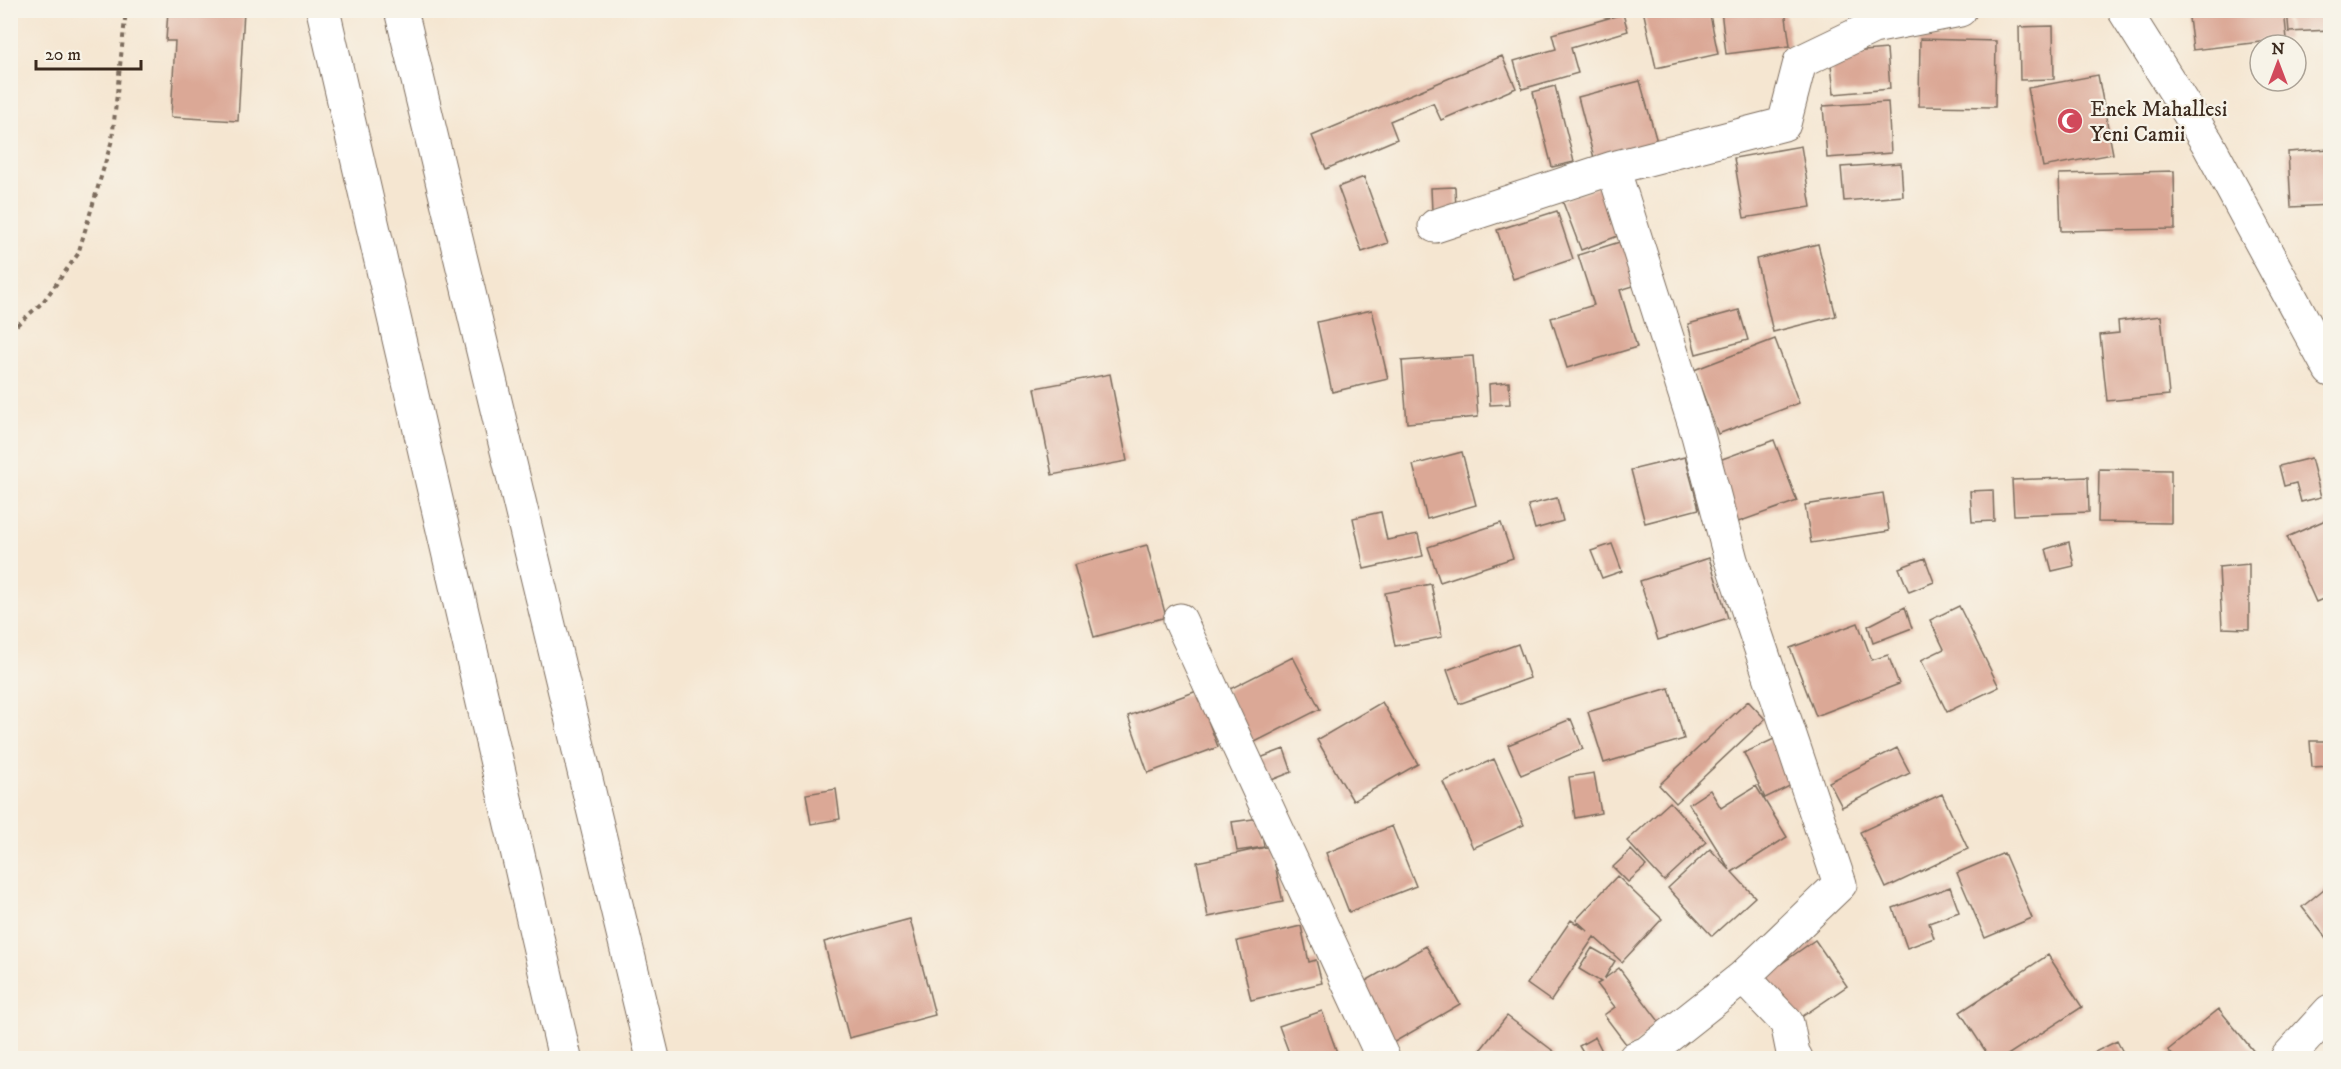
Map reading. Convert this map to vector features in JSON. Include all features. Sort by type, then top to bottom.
[{"type":"street","points":[[323,10],[566,1059]]},
{"type":"street","points":[[401,10],[653,1059]]},
{"type":"street","points":[[1435,226],[1613,168],[1784,124],[1800,62],[1874,27],[1960,10]]},
{"type":"street","points":[[2124,10],[2207,142],[2331,370]]},
{"type":"street","points":[[1613,168],[1698,435],[1731,560],[1840,884],[1743,977],[1647,1053],[1635,1059]]},
{"type":"street","points":[[1180,620],[1383,1059]]},
{"type":"street","points":[[1743,977],[1787,1023],[1796,1059]]},
{"type":"street","points":[[2287,1059],[2331,1011]]},
{"type":"path","points":[[10,331],[43,302],[78,254],[112,140],[126,10]]},
{"type":"building","points":[[168,10],[244,10],[238,121],[171,117],[175,41],[166,41]]},
{"type":"building","points":[[1643,10],[1709,10],[1718,54],[1656,68]]},
{"type":"building","points":[[1721,10],[1785,10],[1790,46],[1726,54]]},
{"type":"building","points":[[2188,10],[2284,10],[2286,33],[2248,33],[2248,44],[2193,50]]},
{"type":"building","points":[[2287,10],[2330,10],[2330,30],[2289,32]]},
{"type":"building","points":[[1623,14],[1628,31],[1571,48],[1578,73],[1522,89],[1514,61],[1556,49],[1552,34]]},
{"type":"building","points":[[2053,26],[2054,79],[2020,80],[2019,27]]},
{"type":"building","points":[[1920,39],[1996,41],[1995,107],[1919,106]]},
{"type":"building","points":[[1887,49],[1890,89],[1834,94],[1830,54]]},
{"type":"building","points":[[1502,56],[1516,88],[1441,120],[1433,103],[1390,121],[1397,139],[1326,169],[1312,136]]},
{"type":"building","name":"Enek Mahallesi Yeni Camii","points":[[2098,75],[2113,154],[2043,167],[2028,88]]},
{"type":"building","points":[[1640,81],[1657,142],[1594,158],[1578,97]]},
{"type":"building","points":[[1555,86],[1574,162],[1552,167],[1533,92]]},
{"type":"building","points":[[1888,102],[1891,153],[1827,158],[1823,106]]},
{"type":"building","points":[[1801,146],[1811,207],[1744,218],[1734,158]]},
{"type":"building","points":[[2330,149],[2330,205],[2291,207],[2288,152]]},
{"type":"building","points":[[1901,163],[1903,196],[1844,201],[1841,167]]},
{"type":"building","points":[[2174,171],[2175,229],[2061,231],[2059,174]]},
{"type":"building","points":[[1364,177],[1388,243],[1362,252],[1338,187]]},
{"type":"building","points":[[1604,185],[1623,234],[1581,250],[1562,200]]},
{"type":"building","points":[[1455,187],[1456,210],[1432,212],[1431,188]]},
{"type":"building","points":[[1557,211],[1573,259],[1513,279],[1497,230]]},
{"type":"building","points":[[1626,240],[1640,284],[1620,290],[1637,347],[1567,368],[1551,318],[1594,305],[1578,255]]},
{"type":"building","points":[[1818,244],[1836,316],[1773,332],[1756,259]]},
{"type":"building","points":[[1372,310],[1388,379],[1332,392],[1317,322]]},
{"type":"building","points":[[1739,310],[1748,340],[1696,354],[1688,324]]},
{"type":"building","points":[[2161,316],[2169,395],[2107,401],[2100,335],[2119,333],[2118,321]]},
{"type":"building","points":[[1775,339],[1799,403],[1718,434],[1694,370]]},
{"type":"building","points":[[1473,356],[1478,417],[1407,423],[1402,361]]},
{"type":"building","points":[[1110,374],[1127,461],[1052,475],[1035,388]]},
{"type":"building","points":[[1509,382],[1510,404],[1490,405],[1489,384]]},
{"type":"building","points":[[1774,440],[1797,501],[1727,526],[1714,462]]},
{"type":"building","points":[[1462,452],[1476,505],[1427,519],[1413,465]]},
{"type":"building","points":[[1685,457],[1699,509],[1645,523],[1631,470]]},
{"type":"building","points":[[2311,458],[2321,497],[2301,502],[2296,483],[2284,486],[2279,466]]},
{"type":"building","points":[[2099,469],[2171,470],[2171,523],[2098,522]]},
{"type":"building","points":[[2088,477],[2089,512],[2014,515],[2012,480]]},
{"type":"building","points":[[1993,490],[1994,521],[1972,522],[1970,491]]},
{"type":"building","points":[[1883,493],[1889,531],[1811,543],[1805,505]]},
{"type":"building","points":[[1557,498],[1563,521],[1535,529],[1528,505]]},
{"type":"building","points":[[1381,512],[1387,540],[1418,534],[1423,556],[1364,569],[1353,518]]},
{"type":"building","points":[[2330,518],[2330,596],[2316,602],[2287,537]]},
{"type":"building","points":[[1501,523],[1513,558],[1440,582],[1428,547]]},
{"type":"building","points":[[2069,542],[2074,566],[2052,571],[2046,549]]},
{"type":"building","points":[[1612,544],[1622,571],[1602,578],[1591,551]]},
{"type":"building","points":[[1147,545],[1166,617],[1094,637],[1074,565]]},
{"type":"building","points":[[1709,558],[1728,618],[1658,640],[1640,581]]},
{"type":"building","points":[[1925,558],[1934,582],[1909,592],[1899,568]]},
{"type":"building","points":[[2249,564],[2249,629],[2222,628],[2219,567]]},
{"type":"building","points":[[1431,584],[1442,637],[1395,646],[1385,593]]},
{"type":"building","points":[[1959,606],[1999,687],[1947,712],[1921,660],[1944,649],[1930,620]]},
{"type":"building","points":[[1905,607],[1912,628],[1873,643],[1868,626]]},
{"type":"building","points":[[1858,623],[1872,660],[1888,655],[1899,684],[1816,716],[1790,648]]},
{"type":"building","points":[[1518,644],[1530,678],[1459,704],[1447,670]]},
{"type":"building","points":[[1293,657],[1320,709],[1253,743],[1226,691]]},
{"type":"building","points":[[1669,688],[1684,739],[1604,763],[1588,712]]},
{"type":"building","points":[[1197,691],[1218,747],[1148,773],[1128,716]]},
{"type":"building","points":[[1748,701],[1765,719],[1676,803],[1659,785]]},
{"type":"building","points":[[1382,702],[1418,764],[1353,801],[1317,740]]},
{"type":"building","points":[[1571,719],[1583,749],[1521,775],[1508,745]]},
{"type":"building","points":[[1776,738],[1796,783],[1765,798],[1744,753]]},
{"type":"building","points":[[2310,741],[2330,741],[2330,766],[2312,767]]},
{"type":"building","points":[[1897,748],[1910,773],[1842,807],[1829,782]]},
{"type":"building","points":[[1284,749],[1292,772],[1269,781],[1260,758]]},
{"type":"building","points":[[1494,759],[1524,825],[1473,848],[1443,782]]},
{"type":"building","points":[[1594,773],[1601,813],[1575,818],[1569,777]]},
{"type":"building","points":[[1756,786],[1787,837],[1732,872],[1755,897],[1712,936],[1668,888],[1710,849],[1730,870],[1689,804],[1710,790],[1721,808]]},
{"type":"building","points":[[836,789],[840,819],[811,824],[806,794]]},
{"type":"building","points":[[1942,794],[1968,849],[1886,888],[1860,832]]},
{"type":"building","points":[[1670,802],[1706,842],[1664,881],[1627,841]]},
{"type":"building","points":[[1260,818],[1264,847],[1237,851],[1232,822]]},
{"type":"building","points":[[1392,826],[1416,886],[1349,912],[1326,853]]},
{"type":"building","points":[[1271,846],[1283,902],[1208,917],[1197,862]]},
{"type":"building","points":[[1631,850],[1646,866],[1628,882],[1613,867]]},
{"type":"building","points":[[2004,853],[2032,918],[1985,938],[1957,873]]},
{"type":"building","points":[[1617,876],[1662,919],[1622,962],[1594,937],[1551,1001],[1527,984],[1571,920],[1588,931],[1576,920]]},
{"type":"building","points":[[2330,884],[2330,943],[2302,907]]},
{"type":"building","points":[[1950,887],[1959,912],[1929,923],[1934,938],[1907,948],[1893,908]]},
{"type":"building","points":[[910,919],[935,1015],[849,1038],[824,942]]},
{"type":"building","points":[[1301,926],[1309,962],[1316,960],[1322,983],[1251,1000],[1237,941]]},
{"type":"building","points":[[1815,940],[1847,986],[1797,1020],[1765,975]]},
{"type":"building","points":[[1426,946],[1460,1004],[1391,1044],[1357,986]]},
{"type":"building","points":[[1592,948],[1615,961],[1604,979],[1619,968],[1661,1024],[1629,1048],[1604,1015],[1615,1007],[1597,984],[1601,982],[1579,969]]},
{"type":"building","points":[[2048,955],[2082,1007],[2003,1058],[1990,1058],[1960,1012]]},
{"type":"building","points":[[2219,1009],[2255,1053],[2249,1058],[2175,1058],[2168,1050]]},
{"type":"building","points":[[1322,1011],[1339,1058],[1291,1058],[1279,1026]]},
{"type":"building","points":[[1507,1016],[1556,1053],[1551,1058],[1474,1058]]},
{"type":"building","points":[[1595,1037],[1605,1057],[1586,1058],[1579,1046]]},
{"type":"building","points":[[2117,1041],[2126,1058],[2083,1058]]},
{"type":"place","name":"Enek Mahallesi Yeni Camii","points":[[2070,121]]}]
